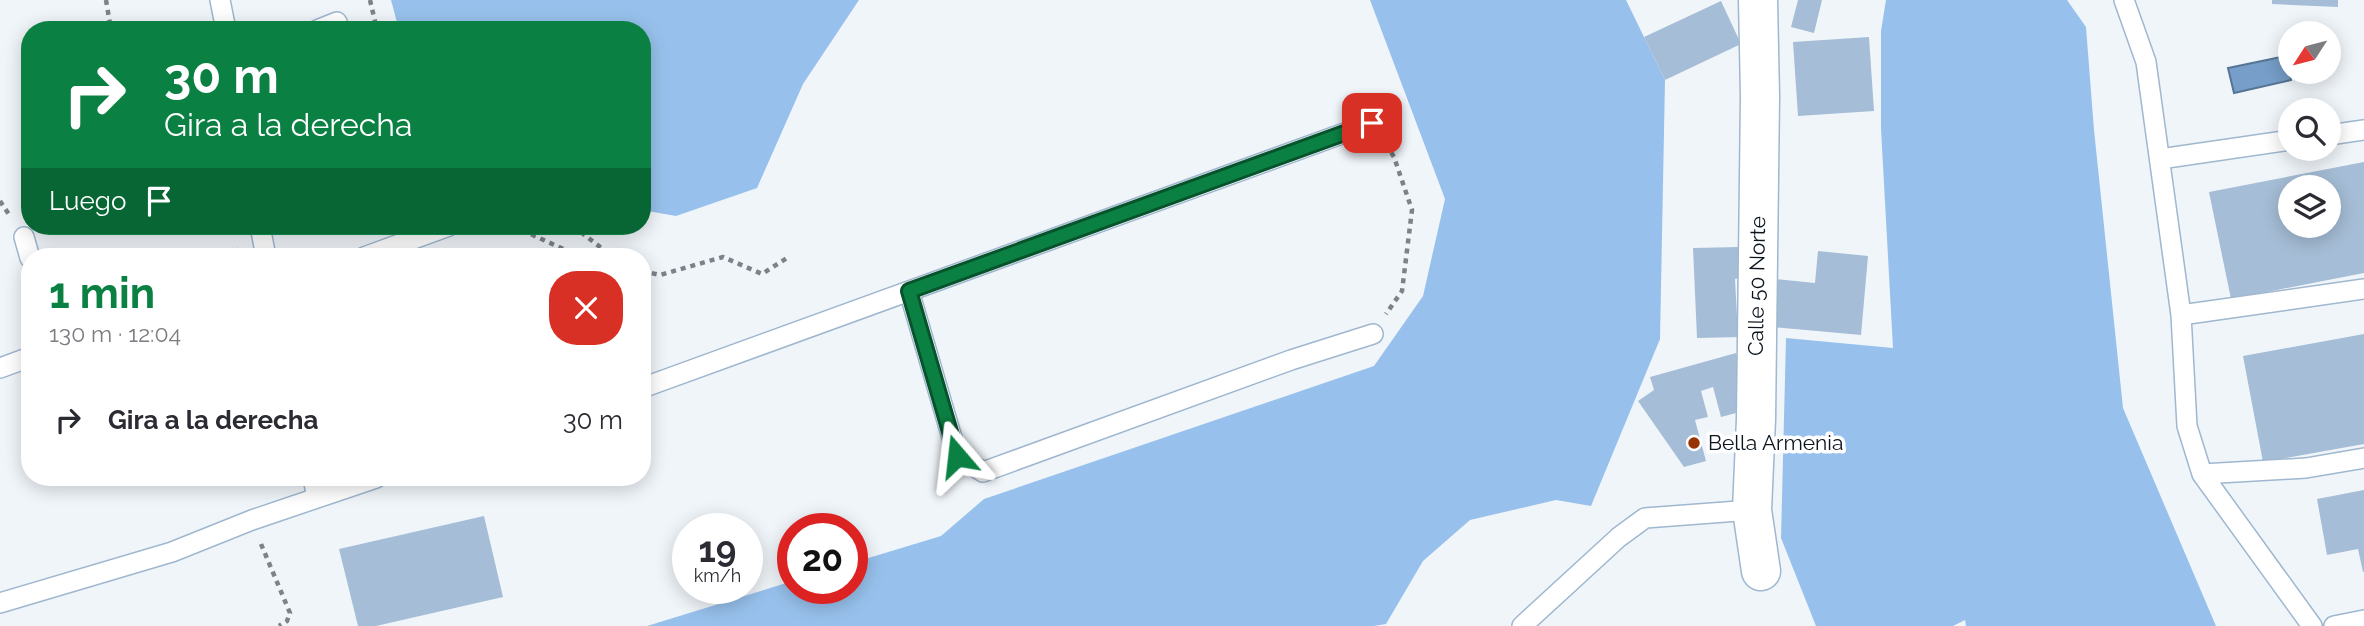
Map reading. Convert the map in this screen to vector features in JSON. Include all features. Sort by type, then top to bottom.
[{"type":"street","name":"Calle 50 Norte","points":[[1758,0],[1760,96],[1756,419],[1752,510],[1761,571]]},
{"type":"lane","points":[[220,0],[224,21]]},
{"type":"lane","points":[[2124,0],[2146,62],[2181,315],[2187,426],[2202,474],[2312,626]]},
{"type":"lane","points":[[651,385],[1372,123]]},
{"type":"lane","points":[[2341,133],[2364,130]]},
{"type":"lane","points":[[2160,159],[2278,142]]},
{"type":"lane","points":[[389,248],[424,235]]},
{"type":"lane","points":[[24,237],[27,248]]},
{"type":"lane","points":[[2181,315],[2364,289]]},
{"type":"lane","points":[[909,291],[957,456],[983,472],[1292,360],[1373,334]]},
{"type":"lane","points":[[0,368],[21,360]]},
{"type":"lane","points":[[2202,474],[2306,468],[2364,458]]},
{"type":"lane","points":[[315,486],[317,498]]},
{"type":"lane","points":[[0,603],[172,552],[252,520],[352,486]]},
{"type":"lane","points":[[1522,626],[1619,537],[1645,518],[1752,510]]},
{"type":"lane","points":[[2334,626],[2364,620]]},
{"type":"path","points":[[106,0],[110,21]]},
{"type":"path","points":[[370,0],[375,21]]},
{"type":"path","points":[[1372,123],[1394,157],[1412,210],[1402,291],[1373,334]]},
{"type":"path","points":[[533,235],[561,248]]},
{"type":"path","points":[[584,235],[601,248]]},
{"type":"path","points":[[239,248],[263,243]]},
{"type":"path","points":[[651,273],[660,275],[723,257],[762,274],[790,257]]},
{"type":"path","points":[[252,520],[290,614],[288,621],[279,626]]},
{"type":"shaded area","points":[[391,0],[859,0],[803,84],[757,188],[676,216],[651,212],[651,21],[397,21]]},
{"type":"shaded area","points":[[1370,0],[1626,0],[1665,80],[1660,339],[1591,506],[1556,500],[1470,520],[1423,561],[1386,624],[647,626],[718,604],[763,604],[763,590],[777,586],[777,604],[868,604],[868,558],[941,536],[984,499],[1374,366],[1423,296],[1445,199]]},
{"type":"shaded area","points":[[1886,0],[2067,0],[2086,27],[2123,408],[2216,626],[1966,626],[1965,620],[1953,626],[1816,626],[1781,538],[1786,338],[1893,348],[1881,129],[1881,31]]},
{"type":"shaded area","points":[[2278,58],[2278,83],[2234,93],[2228,68]]},
{"type":"building","points":[[1798,0],[1822,0],[1814,33],[1791,27]]},
{"type":"building","points":[[2272,0],[2338,0],[2338,7],[2272,4]]},
{"type":"building","points":[[1721,1],[1741,44],[1665,80],[1644,37]]},
{"type":"building","points":[[1869,37],[1874,111],[1798,116],[1793,42]]},
{"type":"building","points":[[2364,162],[2364,273],[2231,299],[2209,192],[2278,179],[2278,238],[2341,238],[2341,175],[2297,175]]},
{"type":"building","points":[[1739,247],[1740,278],[1735,279],[1737,317],[1742,317],[1743,337],[1697,338],[1693,248]]},
{"type":"building","points":[[1818,251],[1868,256],[1861,335],[1771,327],[1775,279],[1815,283]]},
{"type":"building","points":[[2364,334],[2364,444],[2263,462],[2243,356]]},
{"type":"building","points":[[1736,353],[1751,409],[1721,417],[1713,387],[1701,391],[1708,417],[1695,420],[1706,461],[1684,467],[1638,401],[1654,390],[1650,377]]},
{"type":"building","points":[[2364,490],[2363,572],[2358,549],[2327,555],[2317,499]]},
{"type":"building","points":[[484,516],[503,597],[376,626],[358,626],[339,549]]},
{"type":"place","name":"Bella Armenia","points":[[1694,443]]},
{"type":"route","points":[[957,456],[909,291],[1372,123]]}]
